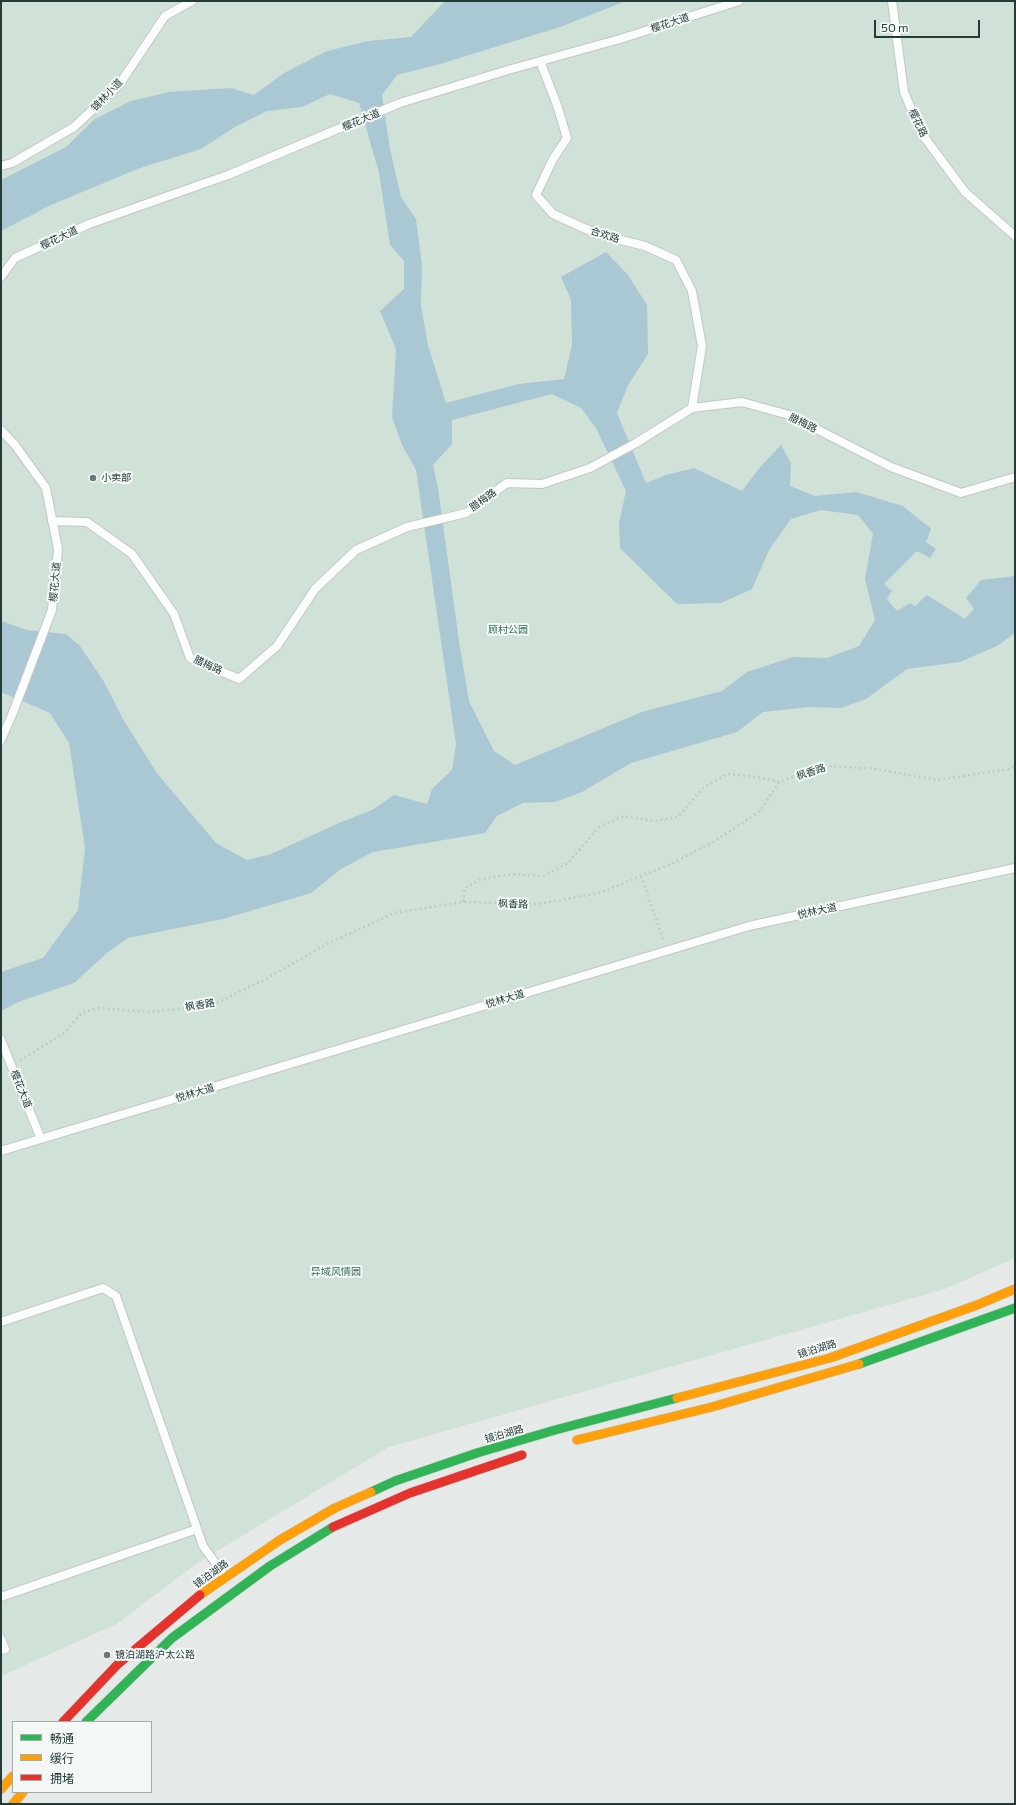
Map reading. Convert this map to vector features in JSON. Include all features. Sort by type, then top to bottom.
[{"type":"street","name":"镜泊湖路","points":[[65,1721],[118,1664],[153,1633],[225,1577],[280,1540],[335,1508],[395,1482],[477,1453],[555,1430],[830,1358],[977,1305],[1015,1289]]},
{"type":"street","points":[[567,1442],[712,1407],[837,1371],[985,1320],[1015,1308]]},
{"type":"street","points":[[87,1721],[172,1638],[270,1566],[337,1525],[410,1493],[530,1452]]},
{"type":"street","points":[[1,1789],[12,1777]]},
{"type":"street","points":[[13,1804],[23,1793]]},
{"type":"lane","name":"锦林小道","points":[[1,166],[12,163],[74,127],[118,85],[165,16],[192,1]]},
{"type":"lane","name":"樱花大道","points":[[1,277],[15,258],[89,224],[228,175],[400,103],[540,61],[620,39],[739,1]]},
{"type":"lane","name":"樱花路","points":[[892,1],[904,92],[922,134],[965,192],[1015,236]]},
{"type":"lane","name":"合欢路","points":[[540,61],[557,105],[567,138],[554,159],[536,196],[553,214],[597,234],[645,246],[676,260],[692,291],[702,346],[692,408]]},
{"type":"lane","name":"腊梅路","points":[[52,522],[87,522],[132,554],[174,614],[190,658],[239,679],[277,646],[315,589],[356,550],[406,527],[466,513],[507,483],[542,484],[590,468],[636,443],[692,408],[742,402],[789,415],[891,467],[961,493],[1015,477]]},
{"type":"lane","name":"樱花大道","points":[[1,430],[46,488],[58,549],[52,610],[1,740]]},
{"type":"lane","name":"悦林大道","points":[[1,1151],[749,926],[1015,868]]},
{"type":"lane","name":"樱花大道","points":[[1,1040],[41,1139]]},
{"type":"lane","points":[[1,1322],[103,1288],[116,1296],[203,1546],[225,1577]]},
{"type":"lane","points":[[1,1597],[197,1529]]},
{"type":"lane","points":[[1,1639],[5,1649],[1,1650]]},
{"type":"path","name":"枫香路","points":[[11,1064],[29,1056],[63,1034],[82,1013],[98,1008],[151,1012],[212,1005],[262,981],[325,945],[394,913],[463,902],[538,904],[599,893],[669,865],[715,841],[760,811],[780,782],[826,766],[869,768],[937,780],[1010,769],[1015,766]]},
{"type":"path","points":[[463,902],[464,888],[481,879],[512,874],[544,876],[568,863],[599,827],[624,816],[654,821],[678,817],[703,788],[727,774],[757,776],[780,782]]},
{"type":"path","points":[[641,876],[667,950]]},
{"type":"green space","name":"顾村公园","points":[[1,1],[1015,1],[1015,1258],[945,1289],[389,1447],[199,1562],[117,1624],[1,1676]]},
{"type":"water","points":[[445,1],[626,1],[560,27],[440,64],[397,75],[382,95],[390,149],[401,197],[416,219],[422,265],[421,306],[428,345],[446,403],[518,384],[564,379],[572,345],[571,300],[561,277],[606,252],[628,275],[647,305],[648,354],[628,385],[617,413],[646,483],[666,475],[694,468],[742,491],[761,466],[781,445],[791,463],[790,486],[815,496],[856,492],[903,506],[931,529],[926,542],[936,549],[930,558],[917,551],[884,584],[892,591],[887,599],[897,611],[910,603],[915,606],[927,595],[965,619],[974,609],[966,598],[981,580],[1015,576],[1015,633],[997,646],[960,662],[907,669],[866,699],[841,708],[808,707],[763,712],[737,732],[631,763],[582,792],[555,802],[523,803],[497,816],[485,833],[373,852],[341,869],[311,893],[223,919],[128,938],[107,953],[74,983],[18,1002],[1,1011],[1,972],[43,958],[78,910],[85,848],[69,743],[50,713],[1,692],[1,621],[27,630],[66,634],[80,646],[103,680],[123,719],[156,772],[216,843],[247,860],[271,854],[339,823],[372,810],[394,795],[427,804],[432,789],[452,770],[456,744],[416,470],[402,445],[392,417],[396,349],[380,311],[404,289],[404,261],[390,245],[379,173],[359,103],[330,94],[302,107],[267,111],[235,127],[201,149],[140,168],[51,205],[1,231],[1,180],[66,147],[95,119],[131,101],[169,92],[231,88],[254,95],[284,73],[327,51],[368,41],[411,37]],"holes":[[[552,394],[581,408],[596,428],[626,491],[619,523],[620,548],[677,604],[721,603],[752,589],[769,550],[791,519],[821,510],[858,515],[873,534],[865,579],[875,620],[859,646],[827,658],[793,657],[747,672],[722,691],[642,712],[515,765],[494,751],[469,701],[459,641],[438,488],[433,465],[452,444],[452,420]]]},
{"type":"traffic: fast","points":[[859,1364],[1015,1308]]},
{"type":"traffic: fast","points":[[371,1492],[395,1481],[477,1453],[555,1430],[677,1398]]},
{"type":"traffic: fast","points":[[87,1721],[172,1638],[270,1566],[333,1527]]},
{"type":"traffic: slow","points":[[677,1398],[830,1358],[977,1305],[1015,1289]]},
{"type":"traffic: slow","points":[[577,1440],[712,1407],[859,1364]]},
{"type":"traffic: slow","points":[[200,1595],[280,1540],[335,1508],[371,1492]]},
{"type":"traffic: slow","points":[[1,1789],[12,1777]]},
{"type":"traffic: slow","points":[[13,1804],[22,1793]]},
{"type":"traffic: jam","points":[[333,1527],[410,1493],[522,1455]]},
{"type":"traffic: jam","points":[[64,1721],[118,1664],[200,1595]]},
{"type":"place","name":"小卖部","points":[[93,478]]},
{"type":"place","name":"镜泊湖路沪太公路","points":[[107,1655]]},
{"type":"park label","name":"异域风情园","points":[[336,1272]]}]
